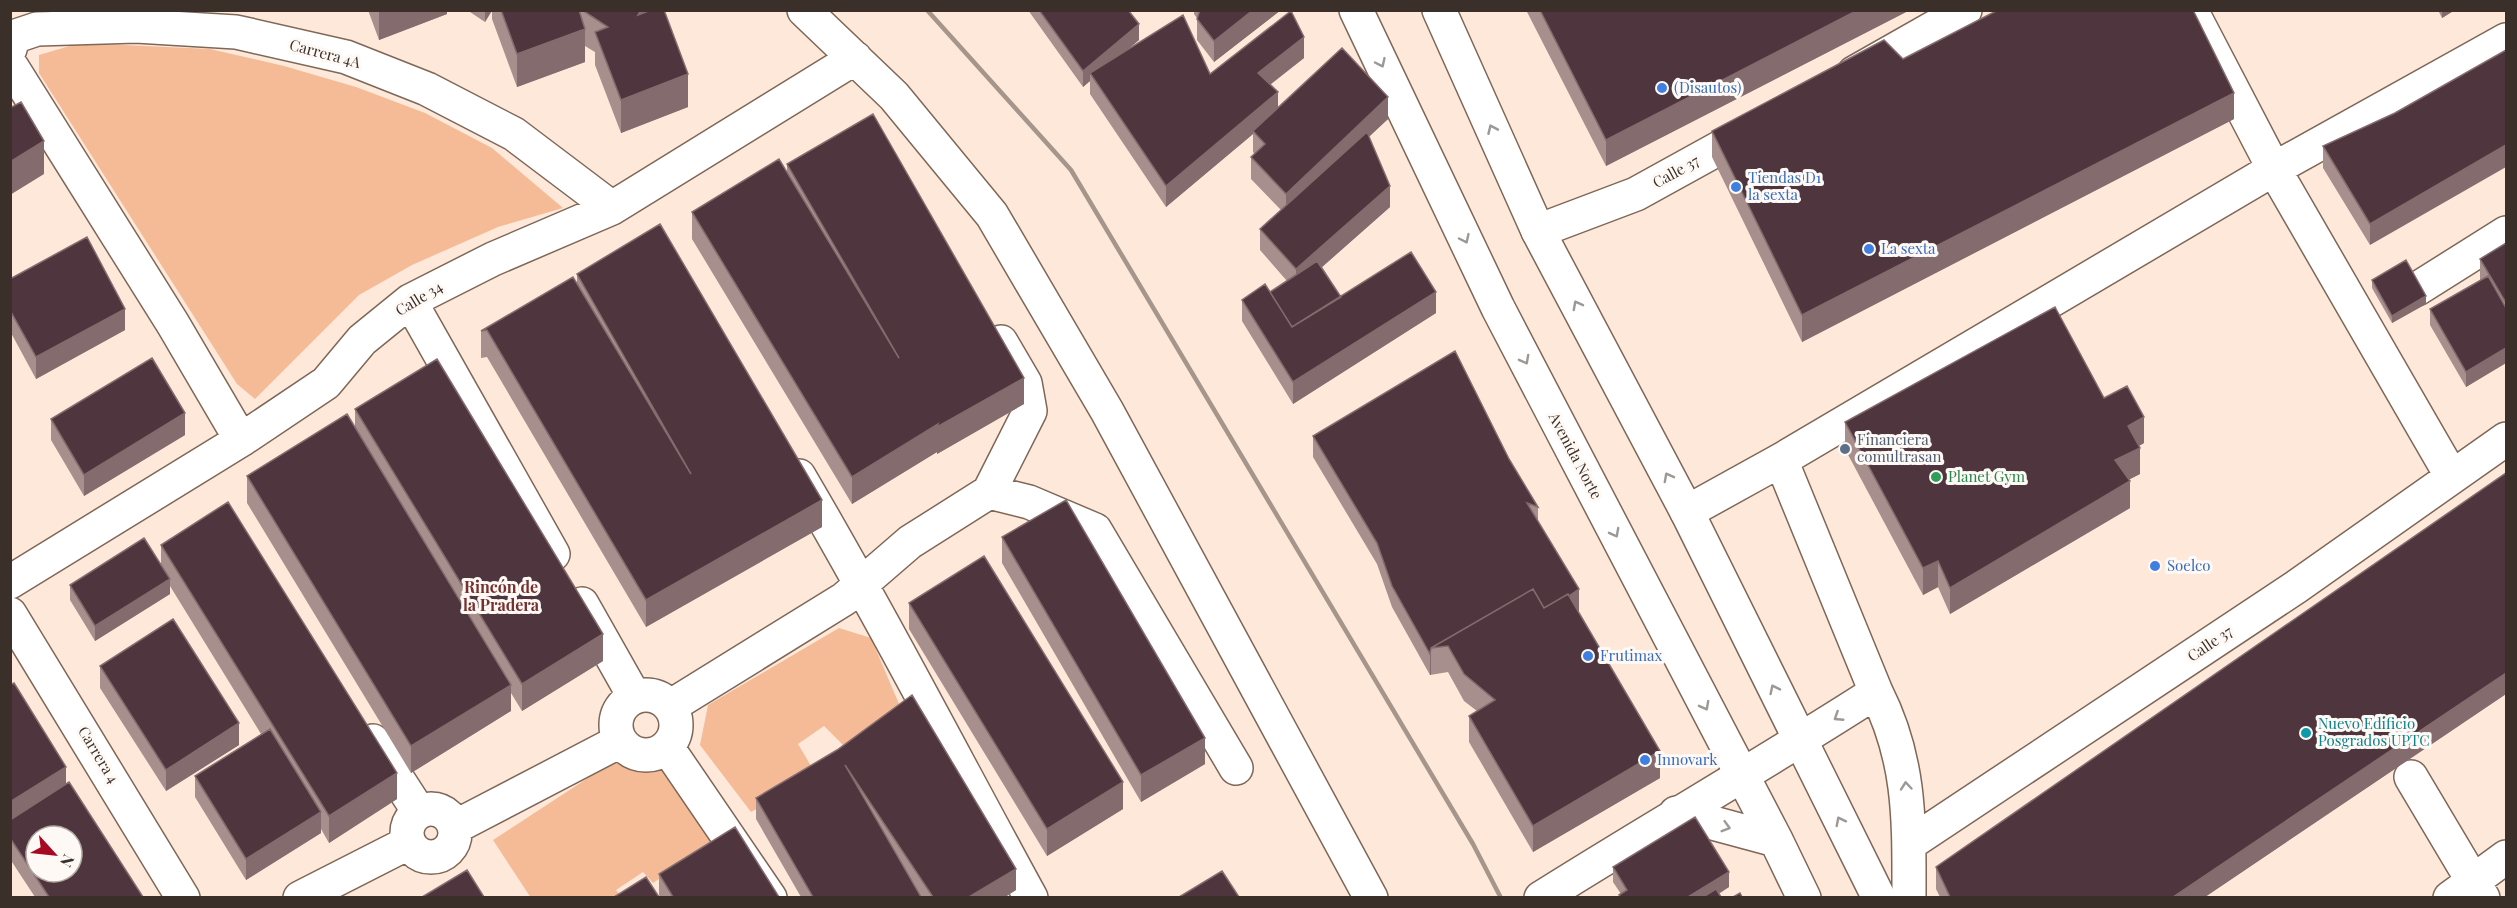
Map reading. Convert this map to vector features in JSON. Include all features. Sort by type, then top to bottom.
[{"type":"street","points":[[804,10],[894,96],[992,215],[1107,411],[1371,897]]},
{"type":"street","name":"Avenida Norte","points":[[1356,10],[1498,308],[1804,897]]},
{"type":"street","points":[[1439,10],[1538,231],[1687,512],[1799,742],[1879,897]]},
{"type":"street","points":[[1832,85],[1965,10]]},
{"type":"street","points":[[2191,10],[2274,169],[2374,315],[2452,477]]},
{"type":"street","name":"Carrera 4A","points":[[10,49],[13,37],[37,29],[136,26],[236,32],[346,57],[427,89],[514,134],[612,208]]},
{"type":"street","points":[[1687,512],[1781,460],[2274,169],[2506,40]]},
{"type":"street","name":"Calle 34","points":[[10,582],[241,440],[326,383],[362,340],[410,301],[493,259],[612,208],[855,58]]},
{"type":"street","points":[[10,63],[173,324],[241,440]]},
{"type":"street","name":"Calle 37","points":[[1538,231],[1636,194],[1780,114]]},
{"type":"street","points":[[2417,289],[2506,233]]},
{"type":"street","points":[[410,301],[634,696]]},
{"type":"street","points":[[671,706],[844,599],[910,542],[989,492],[1030,411],[1025,383],[984,312]]},
{"type":"street","name":"Calle 37","points":[[1909,844],[2296,587],[2506,439]]},
{"type":"street","points":[[784,451],[862,583],[886,633],[1031,897]]},
{"type":"street","points":[[1781,460],[1876,692],[1891,723],[1906,779],[1909,897]]},
{"type":"street","points":[[989,492],[1029,502],[1095,530],[1236,768]]},
{"type":"street","name":"Carrera 4","points":[[10,614],[183,897]]},
{"type":"street","points":[[1541,897],[1676,813],[1799,742],[1876,692]]},
{"type":"street","points":[[648,694],[661,698],[671,706],[677,720],[675,735],[667,747],[655,754],[642,755],[629,751],[620,741],[615,729],[617,716],[623,704],[634,696],[648,694]]},
{"type":"street","points":[[355,713],[413,827],[415,852],[423,857],[434,858],[454,854],[620,741]]},
{"type":"street","points":[[667,747],[770,897]]},
{"type":"street","points":[[2411,777],[2469,892],[2506,857]]},
{"type":"street","points":[[300,897],[413,827],[430,809],[440,811],[450,817],[454,854]]},
{"type":"street","points":[[1676,813],[1776,840]]},
{"type":"shaded area","points":[[80,43],[210,49],[284,66],[356,87],[425,113],[492,148],[563,208],[498,227],[412,265],[359,295],[255,399],[237,384],[39,73],[39,55]]},
{"type":"shaded area","points":[[839,628],[871,638],[902,711],[848,750],[824,726],[798,744],[817,776],[751,812],[700,745],[708,705]]},
{"type":"shaded area","points":[[620,757],[667,770],[712,844],[653,883],[643,872],[616,890],[622,897],[531,898],[493,840]]},
{"type":"building","points":[[501,10],[579,10],[585,29],[517,54]]},
{"type":"building","points":[[582,10],[641,10],[638,15],[651,10],[664,10],[688,74],[621,100],[595,32],[608,27]]},
{"type":"building","points":[[1039,10],[1128,10],[1139,24],[1083,71]]},
{"type":"building","points":[[1200,10],[1253,10],[1214,41],[1197,19]]},
{"type":"building","name":"(Disautos)","points":[[1540,10],[1858,10],[1606,140]]},
{"type":"building","name":"La sexta","points":[[1998,10],[2193,10],[2234,93],[1802,315],[1712,131],[1884,40],[1903,59]]},
{"type":"building","points":[[1291,11],[1304,37],[1258,73],[1278,92],[1166,186],[1090,73],[1183,15],[1210,74]]},
{"type":"building","points":[[1342,48],[1388,97],[1286,194],[1251,157],[1265,144],[1253,131]]},
{"type":"building","points":[[2506,50],[2506,145],[2370,224],[2323,146],[2395,113]]},
{"type":"building","points":[[21,102],[44,141],[10,162],[10,108]]},
{"type":"building","points":[[873,114],[1024,378],[937,427],[938,424],[852,477],[692,212],[779,159],[899,358],[787,164]]},
{"type":"building","points":[[1367,132],[1390,186],[1296,269],[1260,229]]},
{"type":"building","points":[[660,224],[822,500],[646,600],[487,330],[481,331],[573,277],[691,474],[577,274]]},
{"type":"building","points":[[87,237],[125,309],[36,357],[10,310],[10,279]]},
{"type":"building","points":[[2506,243],[2506,303],[2480,259]]},
{"type":"building","points":[[1411,252],[1436,292],[1293,382],[1242,300],[1265,284],[1292,327]]},
{"type":"building","points":[[2406,260],[2426,296],[2392,316],[2372,280]]},
{"type":"building","points":[[1317,261],[1341,297],[1292,327],[1270,292]]},
{"type":"building","points":[[2488,276],[2506,308],[2506,348],[2466,372],[2430,309]]},
{"type":"building","points":[[2055,307],[2104,398],[2127,386],[2144,417],[2128,426],[2140,448],[2115,460],[2130,481],[1950,588],[1938,561],[1923,568],[1845,422]]},
{"type":"building","points":[[1455,351],[1509,459],[1538,507],[1527,503],[1579,589],[1544,608],[1533,589],[1431,648],[1430,654],[1392,586],[1377,543],[1313,436]]},
{"type":"building","points":[[152,358],[185,413],[84,475],[51,419]]},
{"type":"building","points":[[437,359],[603,634],[522,684],[355,409]]},
{"type":"building","points":[[347,414],[511,685],[411,746],[247,476]]},
{"type":"building","name":"Nuevo Edificio Posgrados UPTC","points":[[2506,473],[2506,673],[2173,897],[1950,897],[1936,867]]},
{"type":"building","points":[[1066,500],[1205,738],[1141,775],[1002,537]]},
{"type":"building","points":[[228,502],[397,773],[329,816],[161,545]]},
{"type":"building","points":[[144,538],[170,579],[95,626],[70,585]]},
{"type":"building","points":[[984,556],[1123,782],[1047,829],[909,603]]},
{"type":"building","points":[[1533,589],[1544,608],[1568,594],[1660,751],[1533,826],[1469,716],[1495,700],[1464,674],[1448,646],[1431,648]]},
{"type":"building","points":[[173,619],[239,723],[166,770],[100,666]]},
{"type":"building","points":[[14,683],[66,767],[10,802],[10,685]]},
{"type":"building","points":[[912,695],[1016,869],[969,897],[933,897],[845,765],[921,897],[813,897],[756,798],[837,750]]},
{"type":"building","points":[[270,729],[321,812],[246,859],[195,776]]},
{"type":"building","points":[[69,782],[143,897],[49,897],[40,884],[84,884],[84,824],[24,824],[24,859],[10,838],[10,820]]},
{"type":"building","points":[[1695,817],[1729,872],[1688,897],[1621,897],[1619,895],[1627,890],[1613,867]]},
{"type":"building","points":[[735,827],[779,897],[673,897],[659,874]]},
{"type":"building","points":[[467,870],[484,897],[422,897]]},
{"type":"building","points":[[1222,871],[1239,897],[1179,897]]},
{"type":"building","points":[[646,877],[659,897],[614,897]]},
{"type":"building","points":[[1716,889],[1721,897],[1703,897]]},
{"type":"railway","points":[[927,10],[1071,170],[1473,844],[1501,898]]},
{"type":"place","name":"(Disautos)","points":[[1662,88]]},
{"type":"place","name":"Tiendas D1 la sexta","points":[[1736,187]]},
{"type":"place","name":"La sexta","points":[[1869,249]]},
{"type":"place","name":"Financiera comultrasan","points":[[1845,449]]},
{"type":"place","name":"Planet Gym","points":[[1936,477]]},
{"type":"place","name":"Soelco","points":[[2155,566]]},
{"type":"place","name":"Frutimax","points":[[1588,656]]},
{"type":"place","name":"Nuevo Edificio Posgrados UPTC","points":[[2306,733]]},
{"type":"place","name":"Innovark","points":[[1645,760]]},
{"type":"district","name":"Rincón de la Pradera","points":[[501,596]]}]
